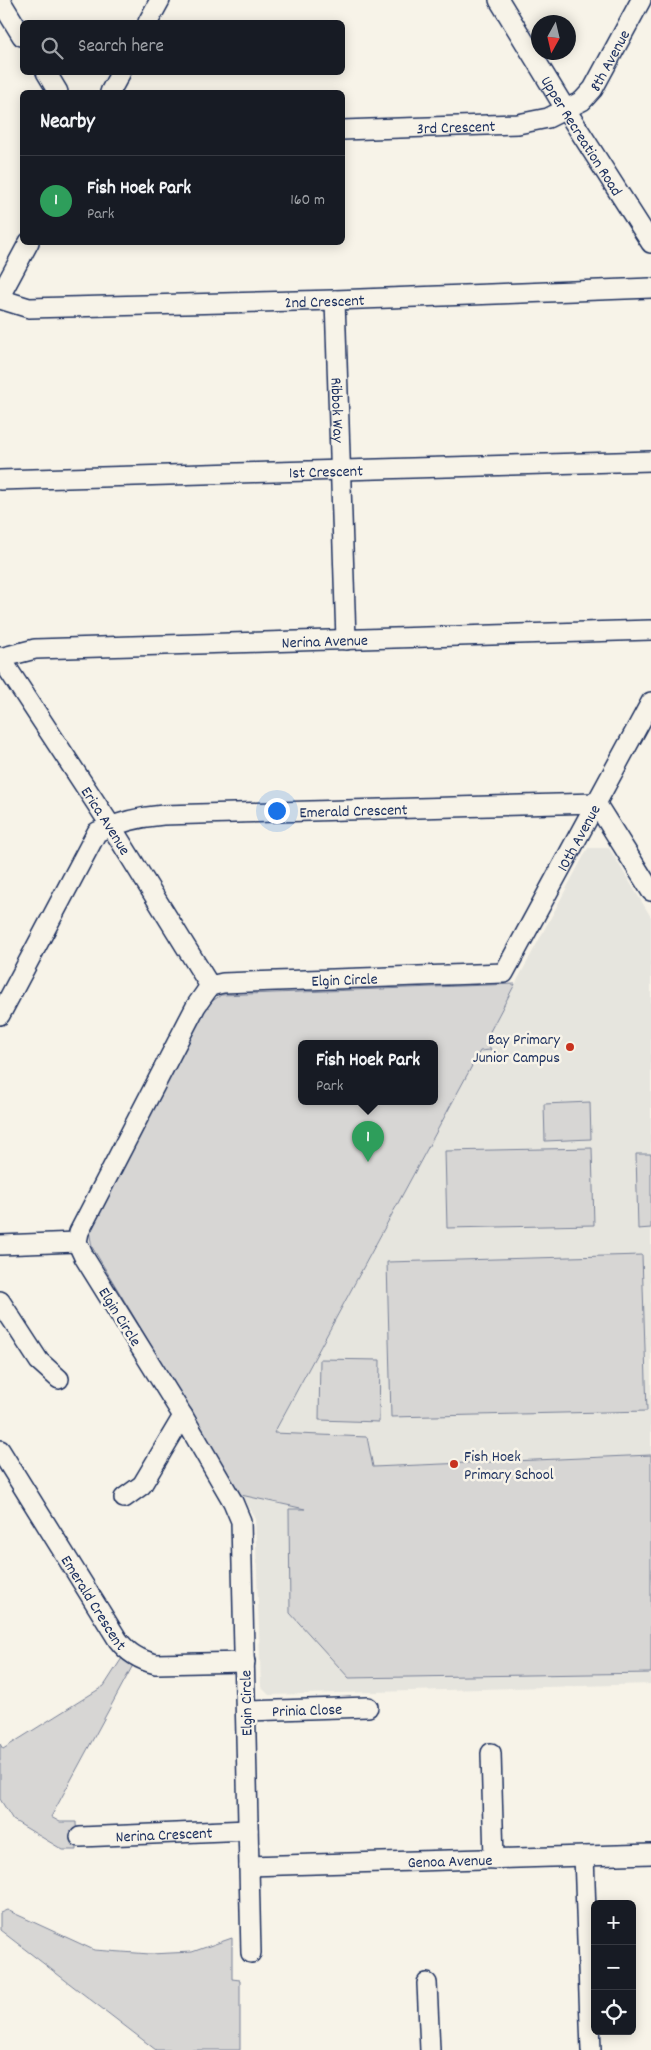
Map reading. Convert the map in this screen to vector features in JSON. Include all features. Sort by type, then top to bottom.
[{"type":"street","points":[[0,0],[20,33]]},
{"type":"street","points":[[149,20],[160,0]]},
{"type":"street","name":"Upper Recreation Road","points":[[499,0],[566,110],[651,243]]},
{"type":"street","name":"8th Avenue","points":[[566,110],[582,101],[593,89],[641,0]]},
{"type":"street","points":[[48,75],[57,90]]},
{"type":"street","points":[[111,90],[119,75]]},
{"type":"street","name":"3rd Crescent","points":[[345,130],[518,124],[548,118],[566,110]]},
{"type":"street","points":[[0,297],[27,245]]},
{"type":"street","name":"2nd Crescent","points":[[0,297],[29,308],[335,300],[651,288]]},
{"type":"street","name":"Ribbok Way","points":[[335,300],[346,640]]},
{"type":"street","name":"1st Crescent","points":[[0,480],[651,461]]},
{"type":"street","name":"Nerina Avenue","points":[[0,657],[35,650],[651,630]]},
{"type":"street","name":"Erica Avenue","points":[[0,657],[110,826],[210,986]]},
{"type":"street","name":"10th Avenue","points":[[504,973],[651,702]]},
{"type":"street","points":[[596,803],[651,891]]},
{"type":"street","name":"Emerald Crescent","points":[[0,1015],[97,832],[110,826],[140,817],[163,815],[596,803]]},
{"type":"street","name":"Elgin Circle","points":[[210,986],[223,983],[504,973]]},
{"type":"street","points":[[0,1245],[77,1242],[82,1224],[200,997],[210,986]]},
{"type":"street","name":"Elgin Circle","points":[[77,1242],[84,1257],[183,1416],[233,1502],[241,1521],[251,1953]]},
{"type":"street","points":[[0,1301],[39,1361],[59,1379]]},
{"type":"street","points":[[124,1498],[142,1485],[183,1416]]},
{"type":"street","name":"Emerald Crescent","points":[[0,1450],[118,1640],[130,1653],[145,1662],[156,1664],[244,1662]]},
{"type":"street","name":"Prinia Close","points":[[246,1711],[368,1707]]},
{"type":"street","points":[[491,1753],[494,1859]]},
{"type":"street","name":"Nerina Crescent","points":[[80,1837],[248,1830]]},
{"type":"street","name":"Genoa Avenue","points":[[249,1866],[651,1854]]},
{"type":"street","points":[[584,1856],[591,2050]]},
{"type":"street","points":[[427,1983],[430,2050]]},
{"type":"shaded area","name":"Fish Hoek Primary School","points":[[588,848],[609,848],[651,917],[651,1684],[269,1695],[261,1687],[255,1516],[241,1495],[480,1051],[491,1050],[486,1039]]},
{"type":"shaded area","points":[[515,984],[486,1039],[491,1050],[480,1051],[274,1433],[367,1437],[373,1467],[651,1455],[651,1673],[349,1678],[290,1613],[289,1509],[305,1509],[241,1495],[92,1247],[89,1231],[205,1006],[221,995]]},
{"type":"shaded area","points":[[590,1102],[591,1139],[545,1141],[544,1104]]},
{"type":"shaded area","points":[[592,1148],[594,1225],[447,1228],[445,1151]]},
{"type":"shaded area","points":[[636,1154],[651,1154],[651,1228],[638,1229]]},
{"type":"shaded area","points":[[642,1255],[647,1411],[391,1417],[387,1262]]},
{"type":"shaded area","points":[[320,1359],[380,1360],[379,1422],[319,1420]]},
{"type":"shaded area","points":[[122,1658],[133,1665],[51,1817],[60,1822],[76,1822],[77,1850],[63,1850],[13,1820],[0,1799],[0,1744],[3,1749],[104,1686]]},
{"type":"shaded area","points":[[7,1910],[94,1950],[150,1954],[192,1952],[232,1938],[232,1979],[240,1980],[240,2050],[156,2050],[0,1930],[0,1913]]},
{"type":"place","name":"Bay Primary Junior Campus","points":[[570,1047]]},
{"type":"place","name":"Fish Hoek Park","points":[[368,1162]]},
{"type":"place","name":"Fish Hoek Primary School","points":[[454,1464]]}]
